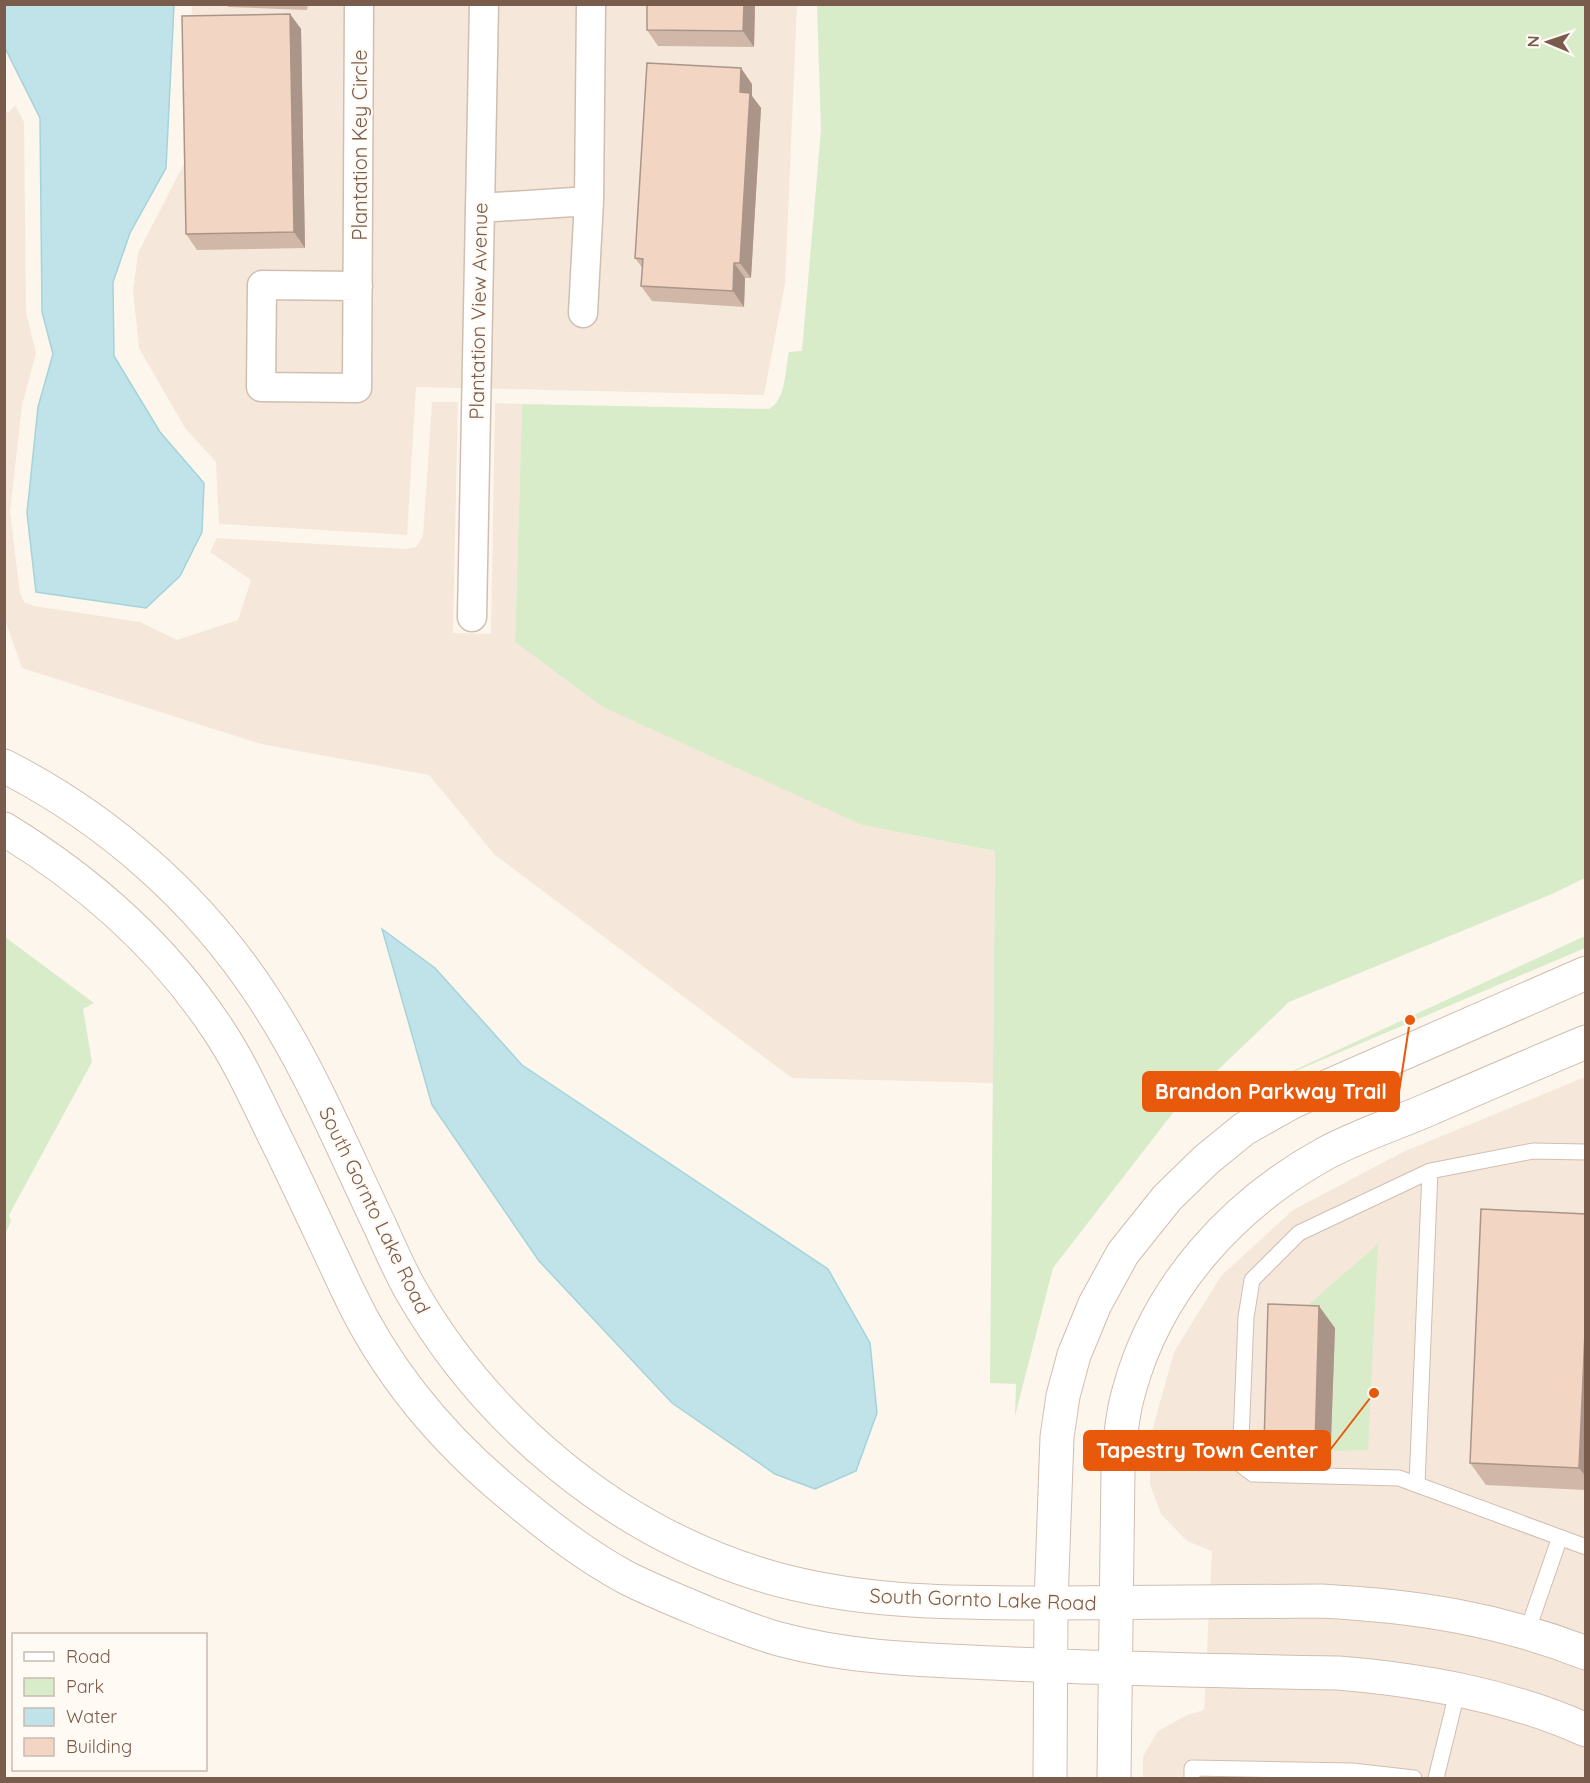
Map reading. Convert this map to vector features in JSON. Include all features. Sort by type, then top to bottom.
[{"type":"street","name":"Plantation Key Circle","points":[[358,286],[262,285],[261,387],[357,388],[358,286],[359,4]]},
{"type":"street","name":"Plantation View Avenue","points":[[472,617],[484,4]]},
{"type":"street","points":[[583,313],[589,201],[591,4]]},
{"type":"street","points":[[480,208],[589,201]]},
{"type":"street","name":"South Gornto Lake Road","points":[[4,766],[56,795],[117,838],[150,865],[182,896],[238,962],[263,996],[290,1041],[408,1284],[428,1318],[482,1389],[514,1424],[567,1471],[598,1494],[671,1537],[758,1574],[811,1588],[898,1600],[952,1603],[1321,1601],[1379,1604],[1447,1613],[1527,1632],[1586,1653]]},
{"type":"street","points":[[4,829],[59,864],[114,908],[154,948],[194,995],[220,1032],[248,1082],[352,1299],[375,1341],[429,1416],[487,1476],[534,1515],[583,1551],[626,1577],[684,1604],[777,1639],[852,1654],[890,1658],[1116,1669],[1338,1673],[1370,1676],[1458,1689],[1543,1713],[1586,1730]]},
{"type":"street","points":[[1050,1779],[1051,1603],[1057,1437],[1074,1355],[1095,1304],[1123,1253],[1167,1198],[1206,1160],[1244,1129],[1292,1102],[1586,974]]},
{"type":"street","points":[[1114,1779],[1118,1473],[1121,1432],[1128,1392],[1166,1301],[1195,1260],[1233,1219],[1277,1183],[1327,1152],[1586,1042]]},
{"type":"lane","points":[[1586,1152],[1533,1151],[1430,1171],[1299,1233],[1252,1280],[1246,1317],[1239,1464],[1253,1474],[1399,1478],[1586,1547]]},
{"type":"lane","points":[[1417,1484],[1430,1171]]},
{"type":"lane","points":[[1527,1632],[1560,1537]]},
{"type":"lane","points":[[1436,1779],[1458,1689]]},
{"type":"lane","points":[[1192,1779],[1192,1767],[1352,1771],[1414,1779]]},
{"type":"shaded area","points":[[192,5],[797,5],[785,284],[764,395],[416,387],[407,535],[219,524],[216,462],[185,428],[139,348],[133,291],[138,253],[186,160]]},
{"type":"shaded area","points":[[15,105],[24,122],[26,312],[36,353],[22,405],[10,512],[20,593],[24,602],[34,606],[140,622],[177,640],[238,620],[251,580],[210,552],[217,538],[406,549],[416,547],[423,536],[432,402],[458,402],[453,633],[491,634],[495,403],[522,404],[515,642],[862,825],[995,851],[993,1083],[792,1078],[495,855],[429,775],[261,744],[22,668],[4,617],[4,113],[9,112]]},
{"type":"shaded area","points":[[1585,1077],[1585,1778],[1143,1778],[1143,1756],[1158,1731],[1187,1715],[1204,1710],[1212,1551],[1187,1541],[1161,1514],[1150,1485],[1151,1435],[1174,1352],[1221,1276],[1293,1210],[1403,1152]]},
{"type":"green space","points":[[817,5],[1585,5],[1585,878],[1552,894],[1289,1002],[1172,1114],[1053,1268],[1015,1416],[1016,1384],[990,1383],[995,851],[862,825],[603,707],[515,642],[522,404],[769,409],[775,405],[782,392],[789,352],[802,351],[821,130]]},
{"type":"green space","points":[[1585,936],[1585,948],[1249,1091]]},
{"type":"green space","points":[[5,937],[94,1003],[83,1009],[92,1062],[9,1215],[11,1221],[5,1235]]},
{"type":"green space","points":[[1378,1244],[1368,1450],[1331,1451],[1334,1328],[1283,1327]]},
{"type":"water","points":[[4,5],[174,5],[166,168],[130,233],[113,282],[114,356],[160,432],[204,483],[202,532],[180,576],[146,608],[36,592],[27,513],[38,407],[53,354],[42,312],[40,118],[5,48]]},
{"type":"water","points":[[382,929],[435,968],[522,1065],[828,1269],[870,1343],[877,1413],[856,1471],[815,1489],[775,1474],[672,1403],[539,1261],[432,1105]]},
{"type":"building","points":[[647,4],[744,4],[743,31],[647,30]]},
{"type":"building","points":[[290,14],[294,232],[186,234],[182,16]]},
{"type":"building","points":[[647,63],[741,68],[740,92],[750,93],[740,263],[734,263],[733,291],[641,286],[643,259],[635,258]]},
{"type":"building","points":[[1481,1209],[1586,1214],[1586,1332],[1579,1468],[1470,1463]]},
{"type":"building","points":[[1268,1304],[1319,1306],[1315,1446],[1264,1445]]},
{"type":"place","name":"Brandon Parkway Trail","points":[[1410,1020]]},
{"type":"place","name":"Tapestry Town Center","points":[[1374,1393]]}]
